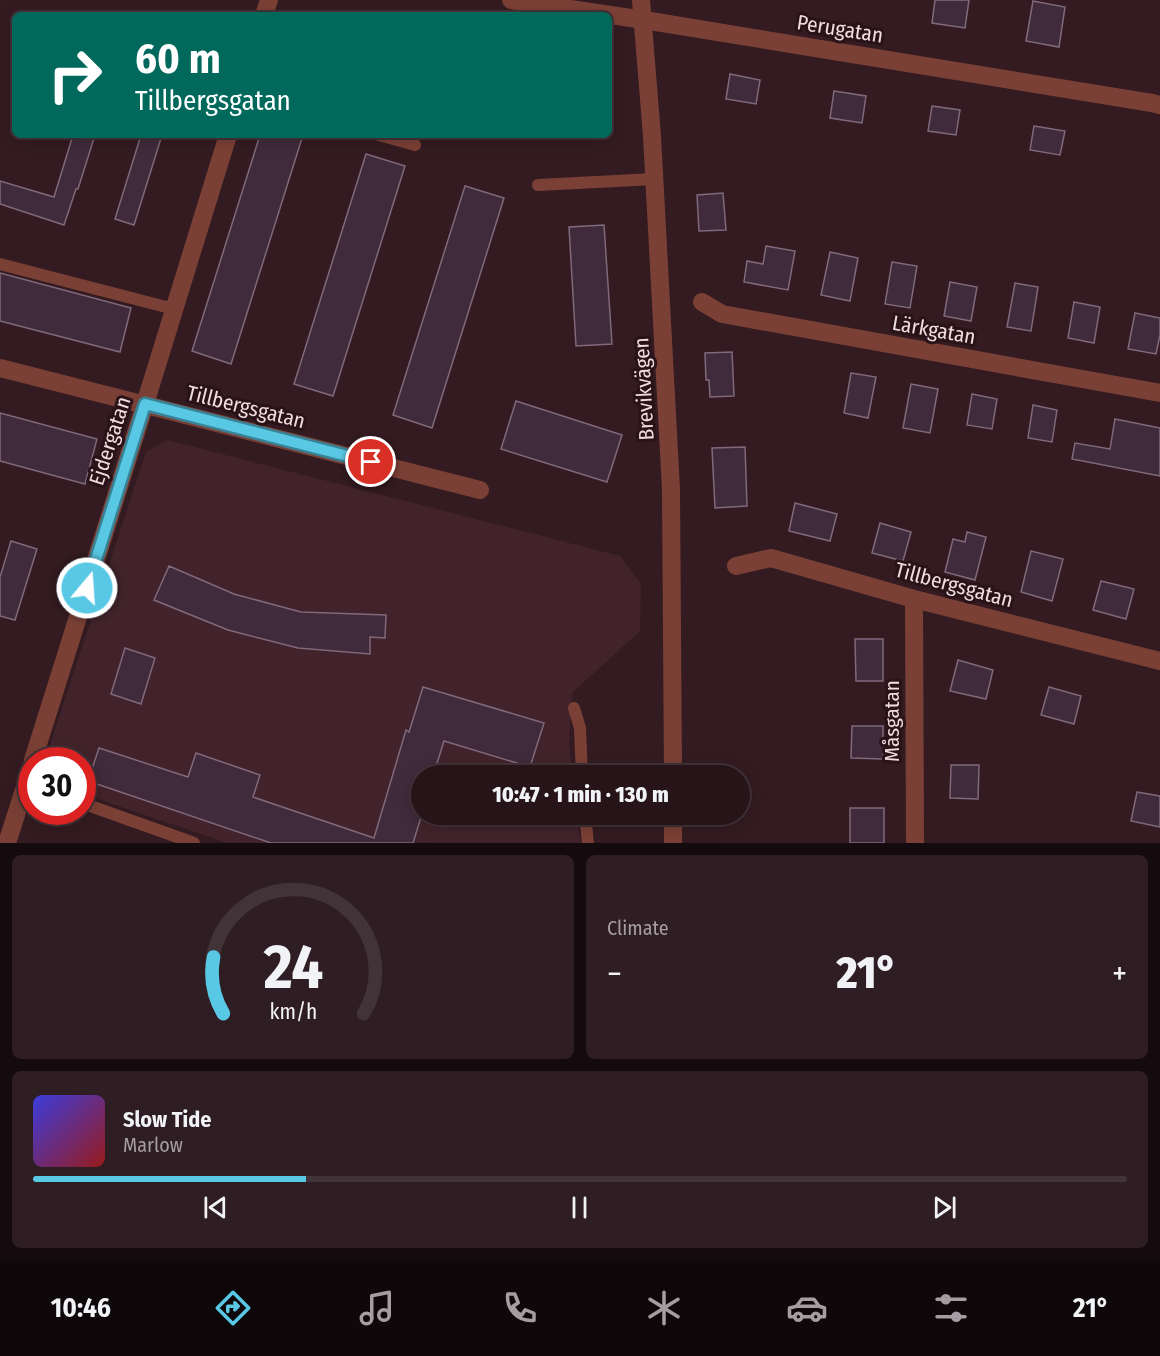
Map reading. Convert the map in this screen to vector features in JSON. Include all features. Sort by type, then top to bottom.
[{"type":"street","name":"Perugatan","points":[[511,0],[591,12]]},
{"type":"street","name":"Brevikvägen","points":[[641,0],[655,179],[672,489],[673,765]]},
{"type":"street","name":"Perugatan","points":[[612,15],[1160,105]]},
{"type":"street","name":"Ejdergatan","points":[[37,747],[227,138]]},
{"type":"street","name":"Lärkgatan","points":[[702,302],[722,314],[1160,393]]},
{"type":"street","name":"Tillbergsgatan","points":[[0,368],[480,490]]},
{"type":"street","name":"Tillbergsgatan","points":[[736,566],[771,558],[914,599],[1160,661]]},
{"type":"street","name":"Måsgatan","points":[[914,599],[915,843]]},
{"type":"street","name":"Ejdergatan","points":[[7,843],[18,814]]},
{"type":"street","points":[[673,825],[673,843]]},
{"type":"lane","points":[[389,138],[415,146]]},
{"type":"lane","points":[[537,185],[655,179]]},
{"type":"lane","points":[[0,264],[174,309]]},
{"type":"lane","points":[[574,708],[580,728],[582,765]]},
{"type":"lane","points":[[96,808],[194,843]]},
{"type":"lane","points":[[586,825],[588,843]]},
{"type":"shaded area","points":[[167,440],[620,556],[641,584],[640,631],[572,693],[569,742],[571,765],[411,765],[411,825],[578,825],[581,843],[227,843],[96,798],[96,747],[49,747],[146,452]]},
{"type":"building","points":[[935,0],[969,0],[965,28],[932,23]]},
{"type":"building","points":[[1033,1],[1065,7],[1059,47],[1026,41]]},
{"type":"building","points":[[730,74],[760,80],[756,104],[726,99]]},
{"type":"building","points":[[834,91],[866,96],[862,123],[830,118]]},
{"type":"building","points":[[932,106],[960,110],[956,135],[928,131]]},
{"type":"building","points":[[1034,126],[1065,131],[1060,155],[1030,150]]},
{"type":"building","points":[[72,138],[94,138],[64,225],[0,204],[0,181],[54,197]]},
{"type":"building","points":[[140,138],[161,138],[134,225],[115,219]]},
{"type":"building","points":[[259,138],[302,138],[231,364],[192,351]]},
{"type":"building","points":[[366,154],[405,166],[333,396],[294,384]]},
{"type":"building","points":[[465,186],[504,198],[432,428],[393,415]]},
{"type":"building","points":[[723,193],[726,230],[699,231],[697,195]]},
{"type":"building","points":[[604,225],[612,344],[576,346],[569,227]]},
{"type":"building","points":[[766,246],[795,251],[788,290],[744,282],[747,261],[763,264]]},
{"type":"building","points":[[830,252],[858,258],[850,301],[821,295]]},
{"type":"building","points":[[892,262],[917,266],[910,308],[885,304]]},
{"type":"building","points":[[0,273],[131,308],[120,352],[0,321]]},
{"type":"building","points":[[950,282],[977,287],[971,321],[944,316]]},
{"type":"building","points":[[1015,283],[1038,287],[1031,331],[1007,327]]},
{"type":"building","points":[[1074,302],[1100,307],[1094,343],[1068,338]]},
{"type":"building","points":[[1135,313],[1160,318],[1160,335],[1156,354],[1128,349]]},
{"type":"building","points":[[732,352],[734,396],[710,397],[709,380],[706,380],[705,353]]},
{"type":"building","points":[[851,373],[876,377],[868,418],[844,413]]},
{"type":"building","points":[[911,384],[938,389],[930,433],[903,428]]},
{"type":"building","points":[[972,394],[997,399],[992,429],[967,425]]},
{"type":"building","points":[[516,401],[622,435],[607,482],[501,449]]},
{"type":"building","points":[[1033,405],[1057,410],[1052,442],[1028,438]]},
{"type":"building","points":[[0,413],[97,439],[85,484],[0,461]]},
{"type":"building","points":[[1115,419],[1160,428],[1160,476],[1072,459],[1075,443],[1110,449]]},
{"type":"building","points":[[745,447],[747,506],[715,508],[712,448]]},
{"type":"building","points":[[795,503],[837,514],[830,541],[789,531]]},
{"type":"building","points":[[880,523],[911,532],[903,561],[872,553]]},
{"type":"building","points":[[967,532],[986,537],[975,580],[945,572],[953,539],[965,542]]},
{"type":"building","points":[[11,541],[37,549],[15,620],[0,616],[0,577]]},
{"type":"building","points":[[1031,551],[1063,559],[1052,601],[1021,592]]},
{"type":"building","points":[[169,566],[234,594],[301,612],[386,615],[385,638],[370,637],[370,654],[298,648],[228,630],[154,600]]},
{"type":"building","points":[[1101,581],[1134,589],[1126,619],[1093,610]]},
{"type":"building","points":[[855,639],[883,639],[883,681],[856,681]]},
{"type":"building","points":[[125,648],[155,658],[141,704],[111,694]]},
{"type":"building","points":[[958,660],[993,670],[986,699],[950,691]]},
{"type":"building","points":[[423,687],[544,723],[531,765],[523,765],[444,741],[436,765],[411,765],[411,825],[419,825],[413,843],[271,843],[96,784],[96,757],[99,748],[188,777],[196,753],[260,775],[253,797],[374,838],[406,730],[409,732]]},
{"type":"building","points":[[1049,687],[1081,696],[1074,724],[1041,715]]},
{"type":"building","points":[[852,726],[883,726],[883,759],[851,758]]},
{"type":"building","points":[[951,765],[979,765],[978,799],[950,798]]},
{"type":"building","points":[[1137,792],[1160,796],[1160,827],[1131,821]]},
{"type":"building","points":[[850,808],[884,808],[884,843],[850,843]]},
{"type":"route","points":[[87,588],[145,404],[371,462]]}]
